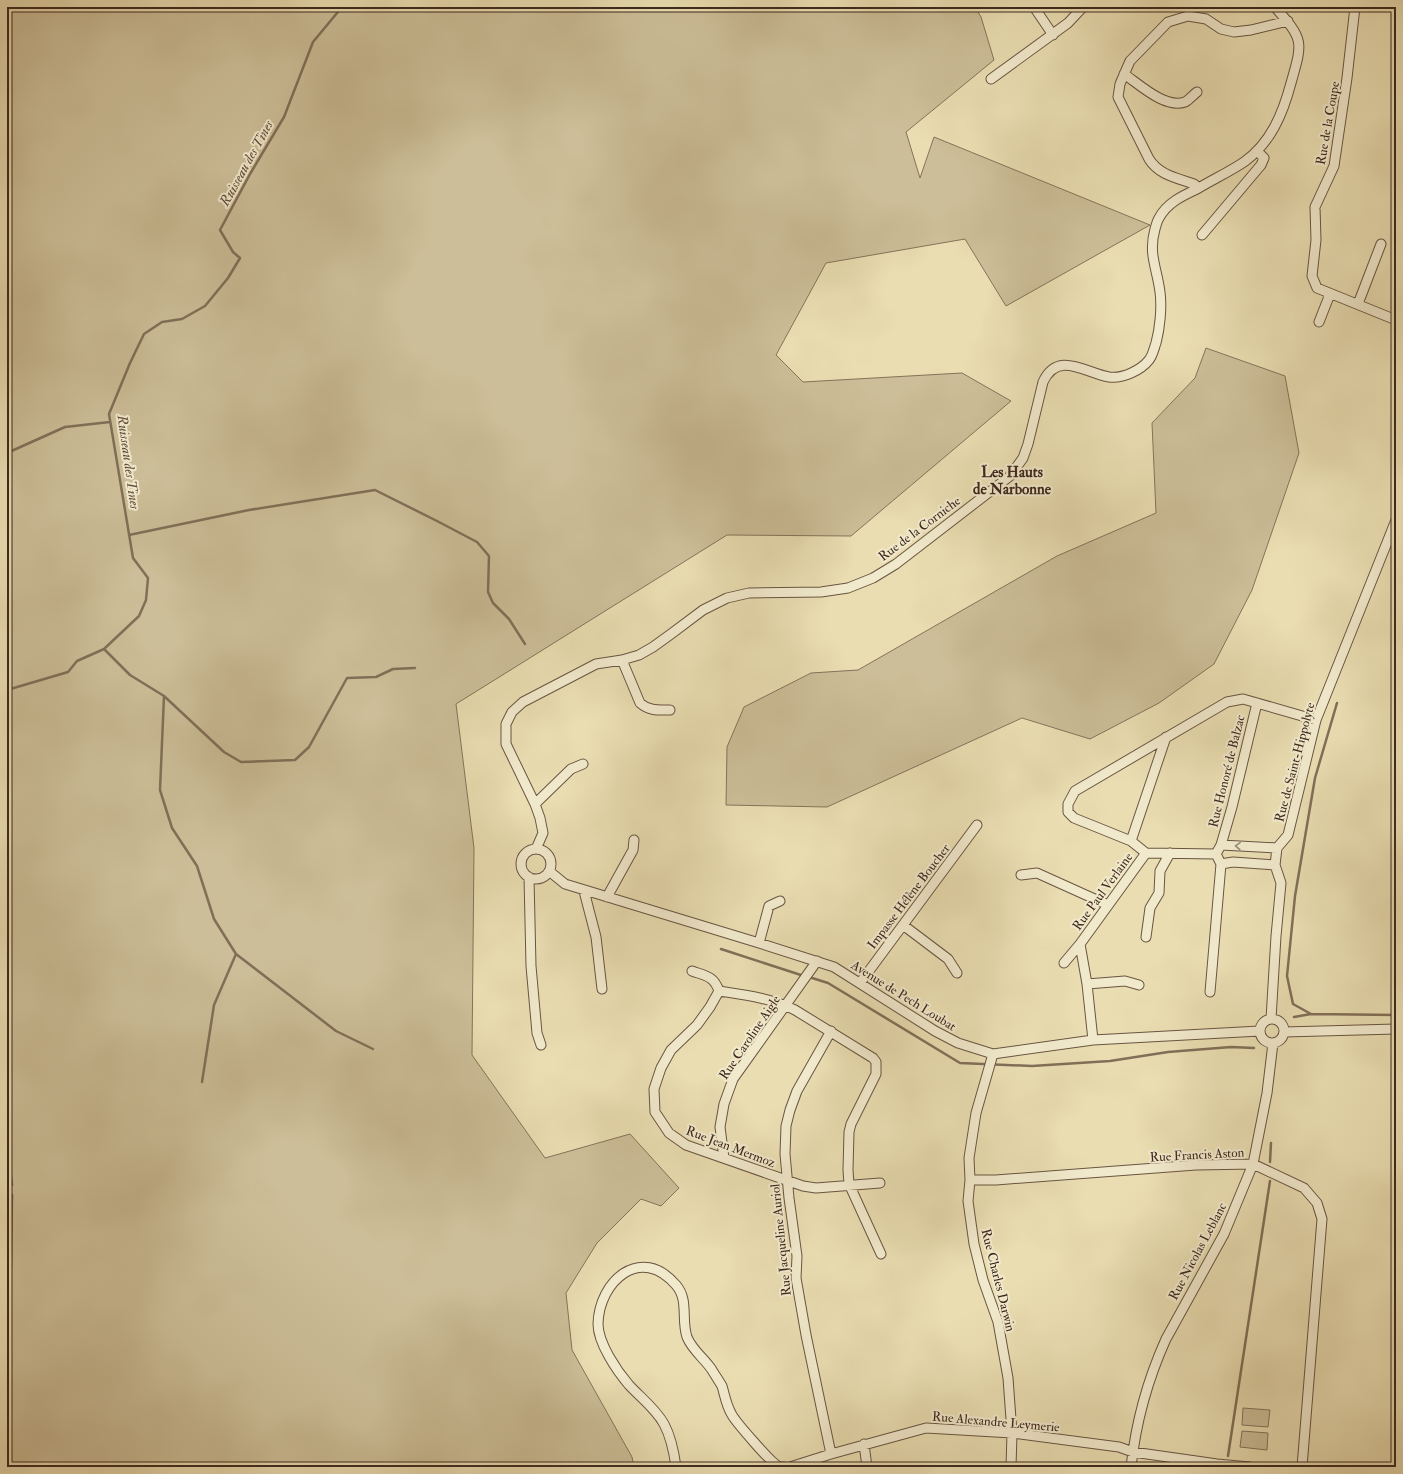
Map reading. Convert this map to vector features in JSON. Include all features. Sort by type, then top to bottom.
[{"type":"street","points":[[1034,7],[1053,35]]},
{"type":"street","points":[[991,79],[1053,35],[1068,23],[1083,7]]},
{"type":"street","name":"Rue de la Corniche","points":[[536,849],[543,833],[540,818],[535,804],[506,744],[506,724],[512,712],[524,702],[596,664],[622,660],[639,655],[653,647],[703,610],[728,598],[749,593],[821,592],[848,588],[873,578],[896,564],[1010,476],[1023,458],[1028,444],[1043,382],[1046,374],[1052,369],[1060,365],[1072,366],[1110,377],[1125,376],[1141,367],[1151,358],[1157,339],[1160,307],[1160,292],[1151,246],[1158,218],[1170,204],[1244,162],[1256,151],[1272,131],[1284,107],[1299,53],[1299,40],[1288,21],[1275,7]]},
{"type":"street","name":"Rue de la Coupe","points":[[1355,7],[1348,78],[1334,166],[1315,207],[1316,240],[1312,276],[1318,288],[1396,320]]},
{"type":"street","points":[[1198,188],[1194,184],[1166,174],[1153,166],[1118,97],[1124,74],[1130,61],[1168,22],[1188,16],[1206,19],[1221,28],[1234,32],[1251,30],[1288,21]]},
{"type":"street","points":[[1124,74],[1164,101],[1174,104],[1185,102],[1197,92]]},
{"type":"street","points":[[1202,234],[1261,165],[1264,158],[1256,151]]},
{"type":"street","points":[[1358,304],[1381,244]]},
{"type":"street","points":[[1319,322],[1330,294]]},
{"type":"street","name":"Rue de Saint-Hippolyte","points":[[1271,1019],[1281,884],[1275,864],[1277,848],[1288,835],[1316,720],[1384,546],[1396,520]]},
{"type":"street","points":[[622,660],[640,703],[653,710],[670,710]]},
{"type":"street","points":[[1210,992],[1222,864],[1216,854],[1146,853],[1130,841],[1074,818],[1068,812],[1068,804],[1075,791],[1227,702],[1243,699],[1316,720]]},
{"type":"street","name":"Rue Honoré de Balzac","points":[[1216,854],[1221,845],[1232,806],[1257,703]]},
{"type":"street","points":[[1130,841],[1166,737]]},
{"type":"street","points":[[535,804],[571,769],[583,764]]},
{"type":"street","name":"Impasse Hélène Boucher","points":[[860,983],[977,825]]},
{"type":"street","points":[[607,898],[633,850],[634,840]]},
{"type":"street","points":[[1221,845],[1277,848]]},
{"type":"street","points":[[536,849],[546,852],[549,856],[551,866],[549,871],[546,875],[538,879],[529,877],[523,870],[521,862],[525,854],[528,851],[536,849]]},
{"type":"street","name":"Rue Paul Verlaine","points":[[1064,963],[1080,944],[1146,853]]},
{"type":"street","points":[[1146,937],[1150,908],[1159,893],[1160,871],[1170,853]]},
{"type":"street","points":[[1222,864],[1233,862],[1275,864]]},
{"type":"street","name":"Avenue de Pech Loubat","points":[[549,871],[565,884],[584,891],[834,967],[935,1031],[992,1058],[1093,1040],[1260,1031]]},
{"type":"street","points":[[1021,875],[1037,873],[1108,905]]},
{"type":"street","points":[[529,877],[531,966],[537,1033],[540,1045]]},
{"type":"street","points":[[584,891],[596,937],[602,989]]},
{"type":"street","points":[[759,943],[769,906],[780,901]]},
{"type":"street","points":[[903,925],[948,959],[958,973]]},
{"type":"street","name":"Rue Paul Verlaine","points":[[1080,944],[1087,984],[1093,1040]]},
{"type":"street","name":"Rue Caroline Aigle","points":[[724,1158],[720,1127],[724,1104],[733,1079],[817,961]]},
{"type":"street","points":[[692,971],[712,978],[716,982],[718,991],[767,999],[785,1005],[830,1031],[873,1058],[876,1062],[876,1074],[851,1124],[849,1132],[848,1170],[849,1184],[881,1254]]},
{"type":"street","points":[[1087,984],[1124,981],[1138,985]]},
{"type":"street","name":"Rue Jean Mermoz","points":[[718,991],[710,1007],[697,1025],[671,1050],[661,1068],[654,1089],[656,1112],[669,1133],[686,1145],[803,1186],[816,1188],[849,1184],[880,1183]]},
{"type":"street","points":[[1271,1019],[1275,1019],[1282,1024],[1284,1032],[1282,1038],[1273,1043],[1265,1041],[1262,1038],[1260,1031],[1262,1024],[1271,1019]]},
{"type":"street","points":[[1284,1032],[1396,1029]]},
{"type":"street","name":"Rue Jacqueline Auriol","points":[[830,1031],[797,1091],[790,1110],[786,1126],[785,1154],[797,1256],[798,1285],[806,1335],[831,1454]]},
{"type":"street","name":"Rue Nicolas Leblanc","points":[[1131,1467],[1146,1389],[1158,1356],[1224,1234],[1253,1164],[1267,1093],[1273,1043]]},
{"type":"street","name":"Rue Charles Darwin","points":[[992,1058],[976,1113],[969,1158],[970,1180],[968,1201],[974,1244],[983,1280],[998,1322],[1008,1378],[1012,1433],[1011,1467]]},
{"type":"street","name":"Rue Francis Aston","points":[[970,1180],[996,1180],[1196,1165],[1253,1164],[1304,1188],[1317,1202],[1322,1219],[1302,1467]]},
{"type":"street","points":[[676,1467],[672,1443],[664,1424],[654,1410],[629,1384],[614,1364],[604,1347],[598,1328],[598,1314],[604,1296],[614,1281],[623,1273],[633,1268],[646,1267],[657,1269],[666,1275],[676,1285],[681,1292],[684,1301],[684,1325],[687,1338],[709,1365],[721,1385],[726,1404],[732,1416],[770,1460],[779,1467],[784,1467]]},
{"type":"street","name":"Rue Alexandre Leymerie","points":[[790,1467],[864,1444],[926,1428],[1012,1433],[1119,1447],[1133,1452],[1217,1464],[1250,1467]]},
{"type":"street","points":[[864,1444],[867,1467]]},
{"type":"shaded area","points":[[7,7],[975,7],[981,17],[994,60],[906,132],[920,178],[934,137],[1150,225],[1006,306],[965,239],[826,263],[776,355],[803,382],[962,373],[1011,401],[851,536],[727,535],[456,704],[474,848],[472,1055],[545,1158],[630,1134],[679,1188],[661,1206],[641,1199],[597,1243],[566,1293],[572,1350],[632,1457],[634,1467],[7,1467]]},
{"type":"shaded area","points":[[1206,348],[1285,376],[1299,453],[1252,590],[1214,664],[1159,703],[1090,739],[1022,718],[827,807],[726,805],[727,747],[744,707],[811,673],[858,670],[1057,556],[1156,513],[1152,423],[1195,378]]},
{"type":"shaded area","points":[[1243,1408],[1270,1410],[1268,1427],[1242,1425]]},
{"type":"shaded area","points":[[1242,1431],[1268,1433],[1267,1450],[1240,1447]]},
{"type":"waterway","name":"Ruisseau des Tines","points":[[7,690],[68,672],[77,661],[104,649],[139,616],[146,600],[148,578],[133,558],[109,414],[130,363],[144,334],[162,322],[182,319],[205,306],[228,278],[240,258],[233,252],[220,230],[250,174],[284,117],[313,42],[342,7]]},
{"type":"waterway","points":[[7,453],[65,427],[110,422]]},
{"type":"waterway","points":[[129,535],[249,510],[375,490],[477,542],[489,556],[488,592],[493,603],[509,619],[525,644]]},
{"type":"waterway","points":[[104,649],[130,675],[164,696],[160,790],[172,828],[197,866],[214,919],[236,954],[336,1031],[373,1049]]},
{"type":"waterway","points":[[164,696],[224,752],[241,762],[295,760],[309,747],[347,678],[376,677],[393,669],[415,668]]},
{"type":"waterway","points":[[1311,1014],[1293,1004],[1287,976],[1295,896],[1315,778],[1337,703]]},
{"type":"waterway","points":[[721,949],[804,976]]},
{"type":"waterway","points":[[202,1082],[214,1005],[236,954]]},
{"type":"waterway","points":[[809,977],[828,983],[960,1063],[1032,1066],[1110,1061],[1168,1052],[1231,1047],[1254,1048]]},
{"type":"waterway","points":[[1294,1017],[1311,1014],[1396,1015]]},
{"type":"waterway","points":[[1270,1162],[1271,1143]]},
{"type":"waterway","points":[[7,1174],[11,1177],[12,1185]]},
{"type":"waterway","points":[[1228,1456],[1270,1181]]},
{"type":"waterway","points":[[7,1293],[11,1267],[12,1195]]},
{"type":"district","name":"Les Hauts de Narbonne","points":[[1012,480]]}]
